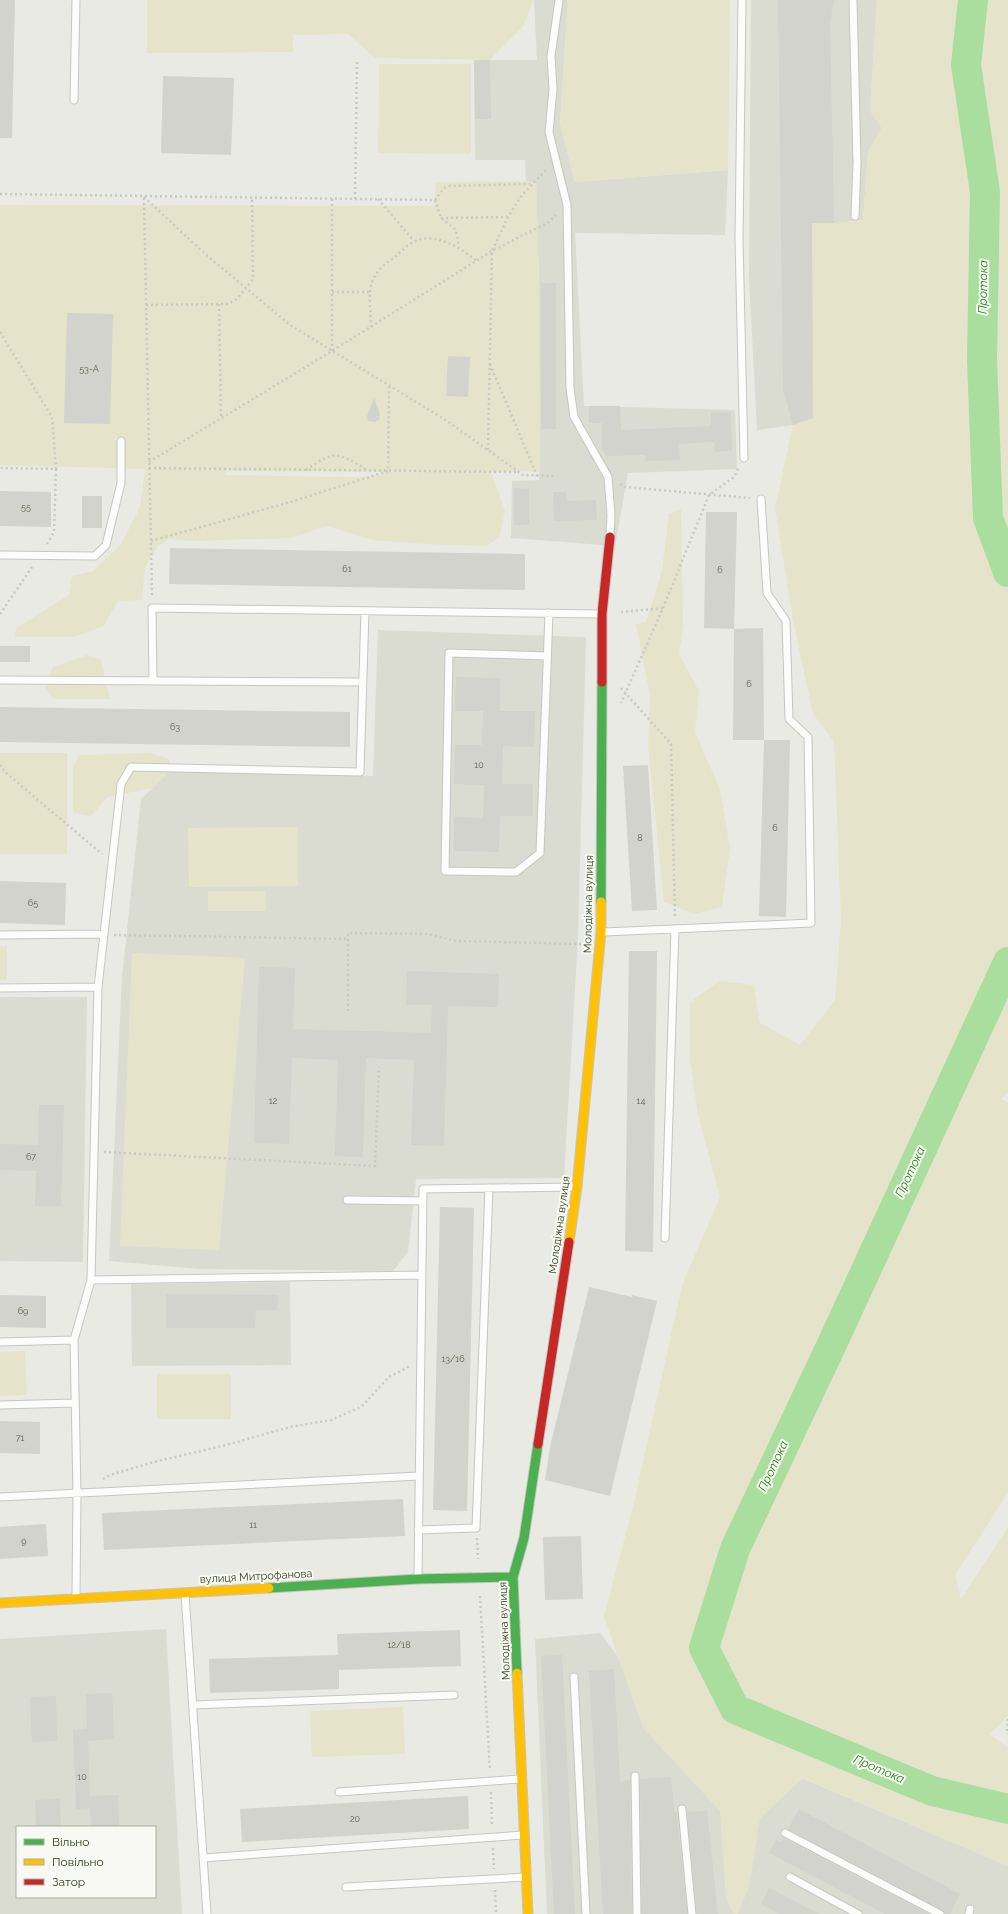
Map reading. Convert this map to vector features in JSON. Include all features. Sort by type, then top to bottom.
[{"type":"street","name":"Молодіжна вулиця","points":[[528,1914],[513,1577],[524,1538],[577,1187],[600,944],[602,614],[610,537]]},
{"type":"street","name":"вулиця Митрофанова","points":[[0,1603],[418,1579],[513,1577]]},
{"type":"lane","points":[[74,100],[76,0]]},
{"type":"lane","points":[[559,0],[552,56],[553,89],[549,132],[555,162],[567,206],[570,388],[574,418],[608,477],[611,515],[610,537]]},
{"type":"lane","points":[[742,0],[740,239],[744,458]]},
{"type":"lane","points":[[853,0],[857,162],[855,216]]},
{"type":"lane","points":[[0,555],[95,556],[106,545],[121,483],[122,442]]},
{"type":"lane","points":[[601,932],[811,923],[808,737],[789,719],[786,621],[767,593],[761,499]]},
{"type":"lane","points":[[153,680],[152,608],[602,614]]},
{"type":"lane","points":[[76,1598],[77,1494],[74,1340],[91,1280],[98,987],[121,784],[131,767],[360,772],[365,610]]},
{"type":"lane","points":[[547,656],[449,653],[445,871],[516,872],[540,853],[549,613]]},
{"type":"lane","points":[[0,680],[362,682]]},
{"type":"lane","points":[[665,1238],[675,929]]},
{"type":"lane","points":[[0,935],[104,934]]},
{"type":"lane","points":[[0,988],[98,987]]},
{"type":"lane","points":[[418,1579],[423,1188],[577,1187]]},
{"type":"lane","points":[[418,1530],[476,1528],[489,1188]]},
{"type":"lane","points":[[347,1200],[423,1201]]},
{"type":"lane","points":[[91,1280],[422,1274]]},
{"type":"lane","points":[[0,1342],[74,1340]]},
{"type":"lane","points":[[0,1405],[75,1403]]},
{"type":"lane","points":[[0,1497],[419,1476]]},
{"type":"lane","points":[[185,1592],[194,1705],[207,1914]]},
{"type":"lane","points":[[574,1677],[586,1914]]},
{"type":"lane","points":[[194,1705],[454,1695]]},
{"type":"lane","points":[[635,1776],[637,1914]]},
{"type":"lane","points":[[339,1792],[522,1779]]},
{"type":"lane","points":[[682,1809],[692,1914]]},
{"type":"lane","points":[[786,1833],[940,1914]]},
{"type":"lane","points":[[203,1858],[525,1835]]},
{"type":"lane","points":[[346,1887],[527,1877]]},
{"type":"lane","points":[[790,1877],[858,1914]]},
{"type":"path","points":[[355,199],[357,62]]},
{"type":"path","points":[[488,450],[492,251],[508,217],[522,195],[531,184],[555,162]]},
{"type":"path","points":[[435,200],[444,188],[449,186],[531,184]]},
{"type":"path","points":[[0,194],[435,200]]},
{"type":"path","points":[[144,197],[203,252],[290,325],[444,419],[519,472],[537,476],[555,476]]},
{"type":"path","points":[[144,197],[152,608]]},
{"type":"path","points":[[146,305],[228,304],[237,299],[253,279],[252,198]]},
{"type":"path","points":[[332,199],[332,351]]},
{"type":"path","points":[[378,199],[414,241]]},
{"type":"path","points":[[435,200],[441,218],[456,230],[459,247]]},
{"type":"path","points":[[149,462],[372,327],[492,251],[549,222],[567,206]]},
{"type":"path","points":[[441,218],[508,217]]},
{"type":"path","points":[[372,327],[371,292],[374,278],[381,268],[414,241],[425,239],[442,240],[459,247],[477,260]]},
{"type":"path","points":[[332,292],[371,292]]},
{"type":"path","points":[[219,304],[221,419]]},
{"type":"path","points":[[0,332],[52,417],[56,469],[0,468]]},
{"type":"path","points":[[490,362],[537,476]]},
{"type":"path","points":[[388,471],[390,386]]},
{"type":"path","points":[[306,470],[323,458],[332,454],[341,455],[367,470]]},
{"type":"path","points":[[620,708],[709,495],[734,477],[744,458]]},
{"type":"path","points":[[149,468],[519,472]]},
{"type":"path","points":[[151,541],[294,502],[388,471]]},
{"type":"path","points":[[608,477],[625,487],[761,499]]},
{"type":"path","points":[[602,614],[663,608]]},
{"type":"path","points":[[602,668],[671,744],[675,929]]},
{"type":"path","points":[[0,765],[5,772],[51,809],[112,863]]},
{"type":"path","points":[[348,1010],[348,933],[422,934],[456,941],[600,944]]},
{"type":"path","points":[[104,934],[348,939]]},
{"type":"path","points":[[94,1152],[375,1166],[379,1067]]},
{"type":"path","points":[[96,1483],[110,1475],[154,1462],[226,1445],[290,1427],[331,1420],[361,1407],[389,1377],[421,1360]]},
{"type":"path","points":[[476,1528],[496,1914]]},
{"type":"path","points":[[1008,1720],[1008,1734]]},
{"type":"shaded area","points":[[534,0],[568,0],[560,123],[575,182],[728,170],[725,235],[575,233],[584,406],[735,410],[737,469],[628,473],[615,546],[511,538],[512,481],[539,480],[539,282],[536,181],[526,181],[525,160],[475,160],[474,60],[537,60]]},
{"type":"shaded area","points":[[751,0],[877,0],[870,111],[882,128],[868,152],[863,220],[834,223],[812,223],[813,418],[793,425],[757,430],[749,277]]},
{"type":"shaded area","points":[[378,630],[586,637],[578,937],[564,1178],[416,1179],[408,1252],[393,1271],[200,1269],[109,1261],[122,976],[141,799],[169,772],[373,776]]},
{"type":"shaded area","points":[[0,997],[87,997],[83,1262],[0,1261]]},
{"type":"shaded area","points":[[290,1282],[291,1365],[132,1366],[131,1284]]},
{"type":"shaded area","points":[[166,1629],[182,1914],[0,1914],[0,1639]]},
{"type":"shaded area","points":[[600,1633],[730,1803],[769,1764],[1008,1866],[1008,1914],[547,1914],[535,1639]]},
{"type":"green space","points":[[147,0],[533,0],[524,25],[490,60],[375,58],[348,34],[293,35],[293,52],[147,53]]},
{"type":"green space","points":[[568,0],[730,0],[728,170],[575,182],[560,123]]},
{"type":"green space","points":[[877,0],[1008,0],[1008,1093],[1001,1099],[1008,1103],[1008,1493],[955,1575],[961,1599],[1008,1527],[1008,1716],[990,1734],[1008,1748],[1008,1866],[803,1778],[760,1818],[749,1888],[737,1914],[734,1914],[726,1899],[720,1811],[643,1728],[604,1617],[634,1502],[682,1285],[720,1197],[698,1115],[690,1059],[690,1002],[719,981],[754,985],[760,1023],[800,1045],[835,1000],[841,920],[834,742],[813,714],[793,621],[775,508],[793,425],[813,417],[812,223],[834,223],[863,220],[868,152],[882,128],[870,111]]},
{"type":"green space","points":[[379,64],[471,64],[471,154],[378,153]]},
{"type":"green space","points":[[536,181],[539,282],[540,471],[491,472],[505,510],[500,537],[487,546],[424,544],[373,540],[327,526],[292,538],[192,541],[169,539],[158,546],[145,568],[142,600],[118,601],[104,626],[74,637],[15,637],[16,628],[69,595],[72,576],[93,571],[120,546],[140,507],[145,469],[0,465],[0,205],[434,206],[436,182]],"holes":[[[226,471],[385,472],[379,476],[351,477],[225,475]]]},
{"type":"green space","points":[[681,509],[683,625],[679,654],[699,691],[695,732],[720,789],[730,848],[722,907],[694,914],[664,902],[648,745],[650,695],[636,624],[646,622],[662,571],[669,514]]},
{"type":"green space","points":[[87,655],[101,660],[110,699],[53,699],[45,687],[53,667]]},
{"type":"green space","points":[[0,753],[67,753],[67,854],[0,854]]},
{"type":"green space","points":[[150,753],[169,759],[169,772],[152,788],[108,797],[91,816],[73,813],[73,766],[79,755]]},
{"type":"green space","points":[[298,827],[298,886],[189,887],[188,828]]},
{"type":"green space","points":[[208,891],[266,891],[266,911],[208,911]]},
{"type":"green space","points":[[0,946],[7,946],[7,980],[0,980]]},
{"type":"green space","points":[[132,953],[245,958],[219,1250],[120,1246]]},
{"type":"green space","points":[[25,1351],[27,1395],[0,1396],[0,1352]]},
{"type":"green space","points":[[157,1374],[231,1374],[231,1419],[157,1419]]},
{"type":"green space","points":[[403,1707],[405,1754],[312,1757],[310,1711]]},
{"type":"building","points":[[0,0],[15,0],[12,138],[0,138]]},
{"type":"building","points":[[778,0],[834,0],[830,23],[834,223],[812,223],[813,418],[793,425],[783,389]]},
{"type":"building","points":[[474,60],[490,60],[491,119],[475,119]]},
{"type":"building","points":[[163,76],[234,78],[231,155],[161,153]]},
{"type":"building","points":[[541,283],[556,283],[556,429],[541,429]]},
{"type":"building","points":[[67,313],[113,314],[110,424],[64,423]]},
{"type":"building","points":[[448,356],[470,357],[468,397],[446,396]]},
{"type":"building","points":[[374,398],[380,414],[379,420],[375,422],[368,421],[367,416]]},
{"type":"building","points":[[589,406],[620,406],[621,430],[711,426],[711,413],[731,412],[732,451],[715,452],[714,442],[679,444],[680,460],[645,461],[645,455],[606,456],[602,448],[602,423],[589,423]]},
{"type":"building","points":[[514,488],[529,489],[529,525],[514,525]]},
{"type":"building","points":[[0,491],[51,492],[51,527],[0,526]]},
{"type":"building","points":[[553,492],[566,492],[567,501],[596,500],[597,520],[554,521]]},
{"type":"building","points":[[82,496],[102,496],[102,528],[82,528]]},
{"type":"building","points":[[706,512],[737,512],[734,629],[704,628]]},
{"type":"building","points":[[170,548],[525,554],[525,590],[169,584]]},
{"type":"building","points":[[763,628],[764,740],[733,740],[734,629]]},
{"type":"building","points":[[0,646],[30,646],[30,662],[0,662]]},
{"type":"building","points":[[456,677],[500,678],[500,711],[535,711],[534,747],[503,746],[502,784],[533,784],[533,816],[500,816],[499,852],[454,851],[454,817],[483,818],[484,785],[454,784],[455,745],[482,745],[483,711],[455,711]]},
{"type":"building","points":[[0,707],[350,712],[350,747],[0,742]]},
{"type":"building","points":[[764,740],[790,740],[786,917],[759,916]]},
{"type":"building","points":[[648,765],[657,910],[632,911],[623,766]]},
{"type":"building","points":[[0,881],[66,883],[65,925],[0,923]]},
{"type":"building","points":[[629,951],[657,951],[653,1252],[625,1251]]},
{"type":"building","points":[[259,967],[295,968],[293,1029],[431,1033],[432,1005],[406,1005],[407,971],[499,974],[498,1007],[448,1006],[444,1146],[411,1145],[414,1060],[366,1058],[363,1157],[335,1156],[338,1060],[292,1058],[289,1144],[254,1143]]},
{"type":"building","points":[[39,1105],[64,1105],[61,1206],[35,1206],[36,1171],[0,1170],[0,1144],[38,1145]]},
{"type":"building","points":[[440,1207],[474,1208],[467,1511],[433,1510]]},
{"type":"building","points":[[589,1287],[657,1301],[610,1496],[545,1480],[550,1447]]},
{"type":"building","points":[[166,1294],[278,1295],[277,1310],[256,1310],[255,1328],[166,1328]]},
{"type":"building","points":[[0,1295],[46,1296],[46,1328],[0,1327]]},
{"type":"building","points":[[0,1421],[40,1422],[40,1454],[0,1453]]},
{"type":"building","points":[[403,1499],[405,1536],[104,1550],[102,1513]]},
{"type":"building","points":[[46,1524],[48,1556],[0,1559],[0,1527]]},
{"type":"building","points":[[581,1536],[583,1599],[545,1600],[543,1537]]},
{"type":"building","points":[[460,1630],[461,1666],[339,1670],[339,1689],[210,1693],[209,1659],[338,1655],[337,1634]]},
{"type":"building","points":[[562,1655],[575,1914],[554,1914],[541,1656]]},
{"type":"building","points":[[614,1669],[620,1781],[630,1780],[632,1914],[603,1914],[589,1671]]},
{"type":"building","points":[[112,1693],[114,1739],[88,1741],[90,1796],[118,1795],[119,1826],[91,1826],[90,1808],[76,1809],[73,1730],[87,1729],[86,1694]]},
{"type":"building","points":[[56,1696],[57,1741],[32,1742],[30,1697]]},
{"type":"building","points":[[671,1777],[674,1812],[677,1812],[687,1914],[642,1914],[640,1779]]},
{"type":"building","points":[[468,1796],[469,1829],[242,1842],[240,1809]]},
{"type":"building","points":[[60,1799],[61,1826],[36,1826],[35,1800]]},
{"type":"building","points":[[799,1809],[960,1894],[950,1914],[945,1914],[942,1910],[788,1829]]},
{"type":"building","points":[[707,1811],[718,1914],[697,1914],[687,1812]]},
{"type":"building","points":[[783,1838],[929,1914],[885,1914],[769,1853],[776,1840],[781,1842]]},
{"type":"building","points":[[769,1888],[820,1914],[780,1914],[761,1904]]},
{"type":"waterway","name":"Протока","points":[[973,0],[966,65],[985,192],[982,360],[988,518],[1008,572]]},
{"type":"waterway","name":"Протока","points":[[1008,962],[832,1344],[735,1549],[704,1648],[735,1709],[932,1791],[1008,1809]]},
{"type":"traffic: fast","points":[[601,902],[602,682]]},
{"type":"traffic: fast","points":[[517,1673],[513,1577],[524,1538],[538,1444]]},
{"type":"traffic: fast","points":[[269,1588],[418,1579],[513,1577]]},
{"type":"traffic: slow","points":[[569,1242],[577,1187],[601,932],[601,902]]},
{"type":"traffic: slow","points":[[0,1603],[269,1588]]},
{"type":"traffic: slow","points":[[517,1673],[528,1914]]},
{"type":"traffic: jam","points":[[602,682],[602,614],[610,537]]},
{"type":"traffic: jam","points":[[538,1444],[569,1242]]}]
